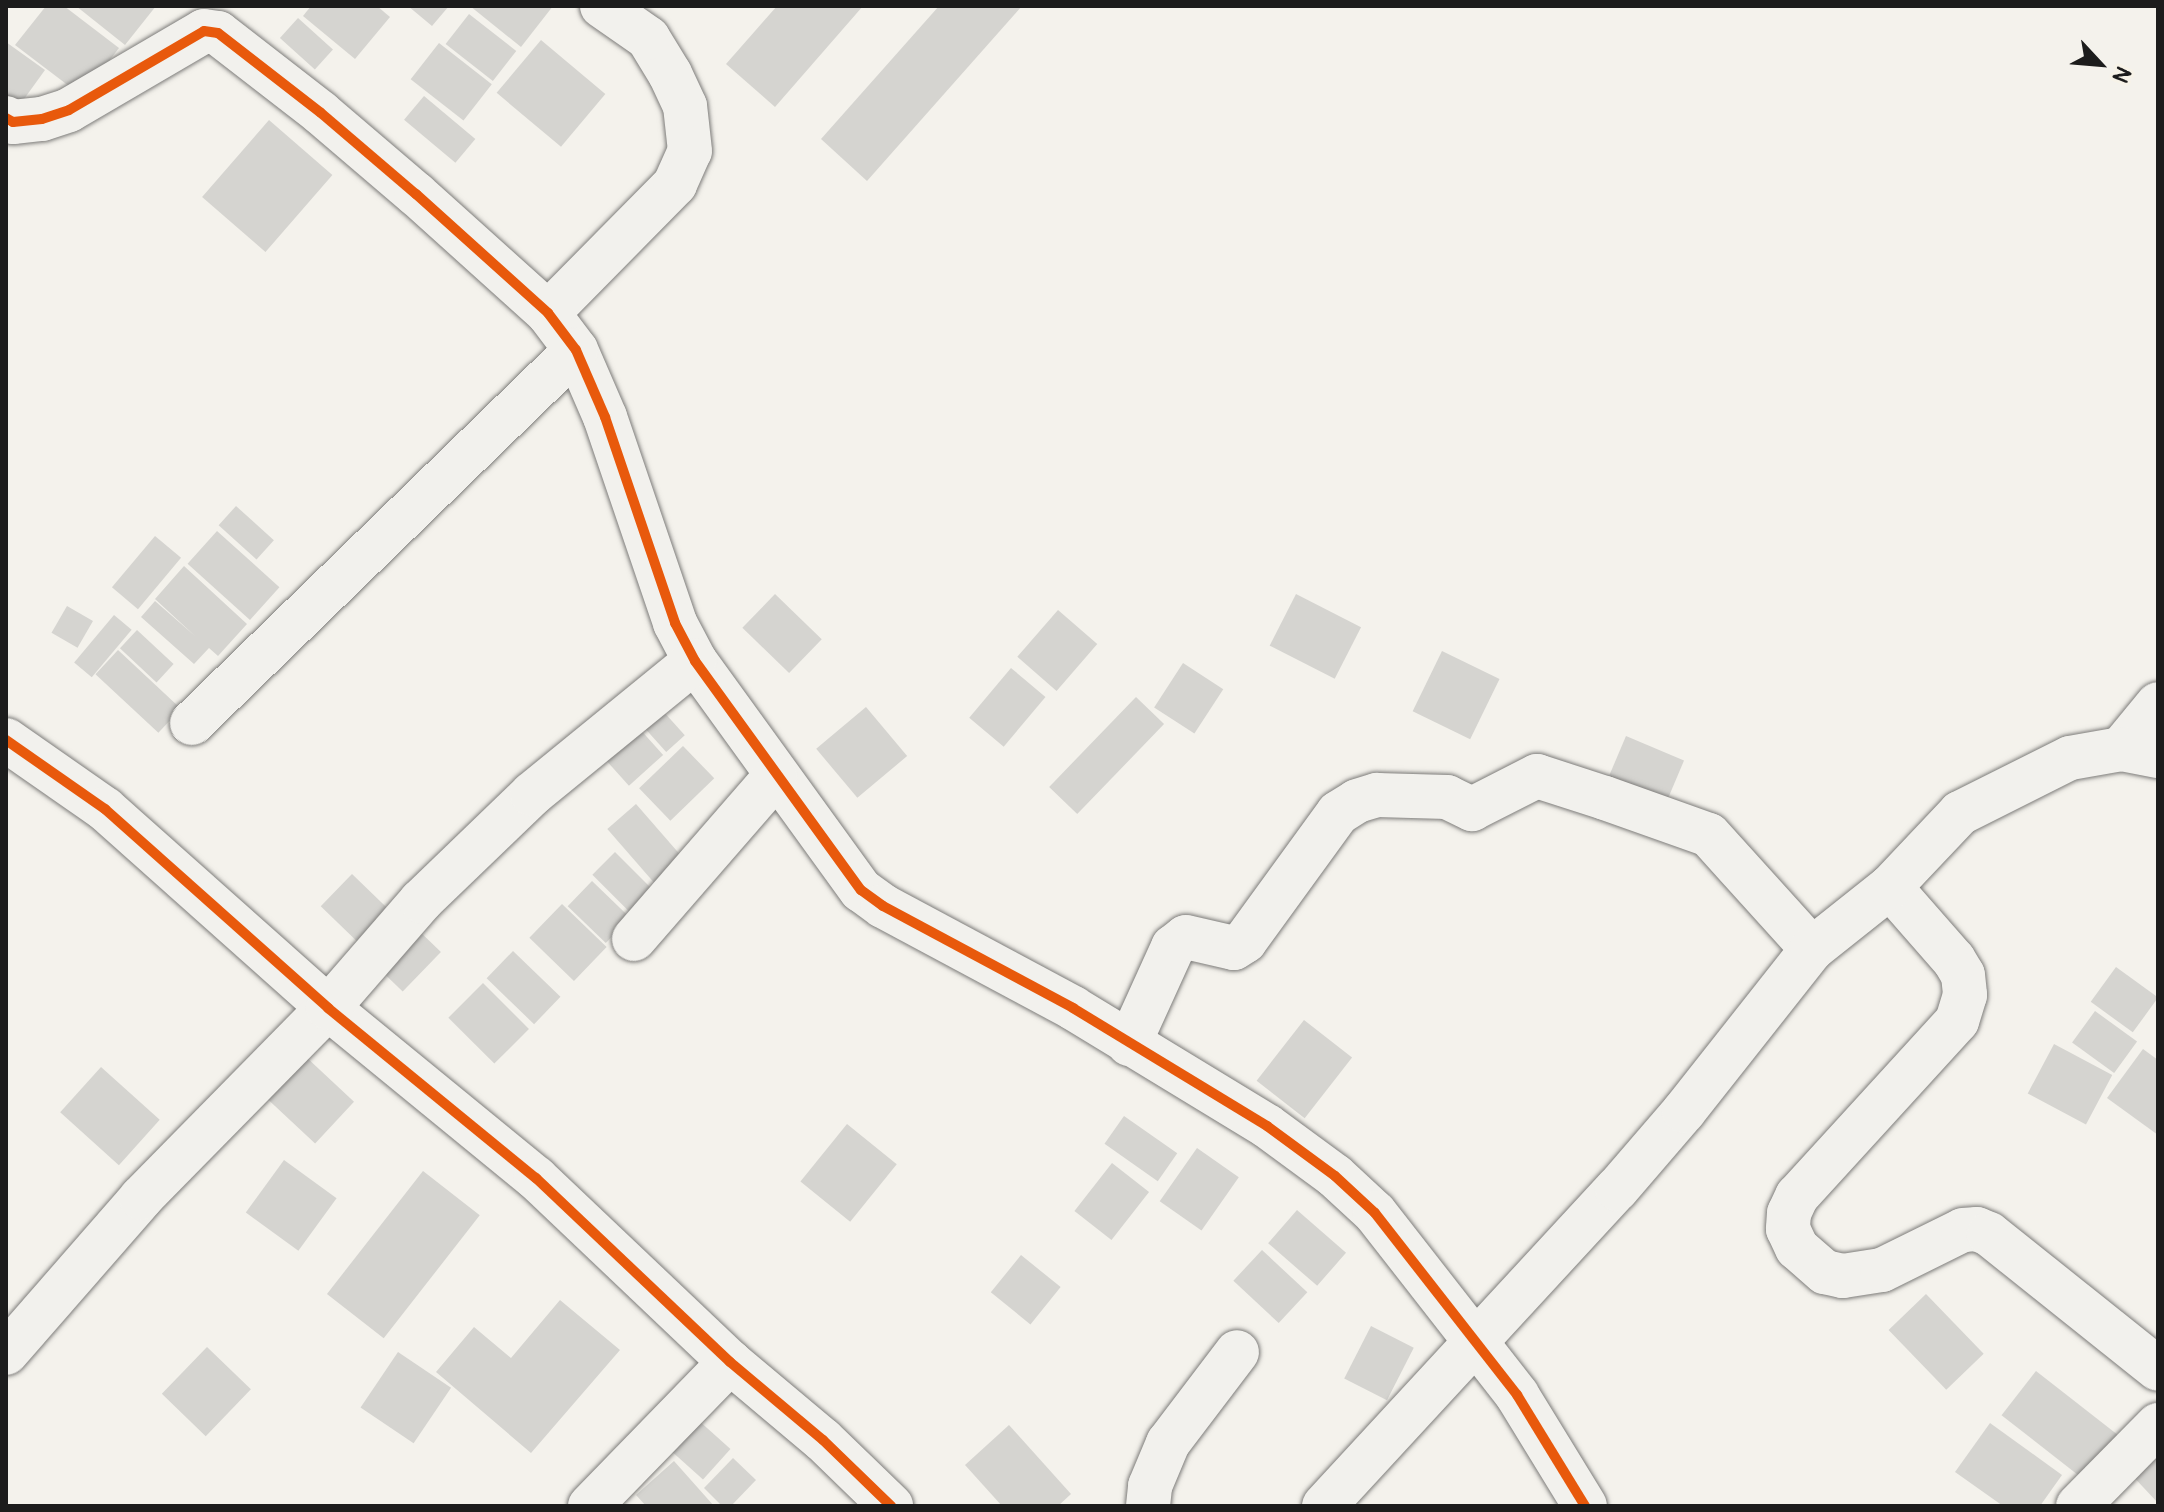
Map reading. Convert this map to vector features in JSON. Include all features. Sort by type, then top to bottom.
[{"type":"street","points":[[548,313],[675,184],[690,151],[685,106],[670,74],[648,38],[602,6]]},
{"type":"street","points":[[6,118],[13,122],[42,119],[69,110],[204,31],[208,20],[321,113],[548,313],[576,350],[605,417],[675,623],[695,661],[775,777],[861,890],[883,906],[1022,978],[1267,1126],[1335,1176],[1375,1213],[1517,1395],[1585,1506]]},
{"type":"street","points":[[192,723],[576,350]]},
{"type":"street","points":[[6,1353],[141,1198],[328,1008],[421,901],[532,794],[695,661]]},
{"type":"street","points":[[1324,1506],[1684,1111],[1812,949],[1890,887],[1960,813],[2070,758],[2140,752],[2158,704]]},
{"type":"street","points":[[6,740],[126,826],[328,1008],[536,1178],[730,1362],[823,1440],[891,1506]]},
{"type":"street","points":[[1129,1044],[1173,947],[1186,937],[1234,948],[1245,941],[1338,813],[1357,801],[1377,795],[1447,797],[1472,809],[1537,776],[1635,808],[1709,835],[1812,949]]},
{"type":"street","points":[[634,939],[775,777]]},
{"type":"street","points":[[1890,887],[1954,960],[1963,975],[1965,995],[1957,1021],[1797,1196],[1789,1213],[1788,1229],[1797,1248],[1825,1272],[1843,1276],[1882,1270],[1963,1230],[1977,1229],[1989,1234],[2158,1369]]},
{"type":"street","points":[[1148,1506],[1150,1486],[1168,1443],[1237,1352]]},
{"type":"street","points":[[590,1506],[730,1362]]},
{"type":"street","points":[[2078,1506],[2158,1425]]},
{"type":"building","points":[[46,6],[64,6],[119,48],[82,96],[15,45]]},
{"type":"building","points":[[76,6],[156,6],[125,45]]},
{"type":"building","points":[[311,6],[377,6],[390,17],[355,59],[303,16]]},
{"type":"building","points":[[408,6],[449,6],[432,26]]},
{"type":"building","points":[[470,6],[553,6],[521,47]]},
{"type":"building","points":[[777,6],[863,6],[775,107],[726,64]]},
{"type":"building","points":[[939,6],[1022,6],[867,181],[821,139]]},
{"type":"building","points":[[469,14],[516,51],[493,81],[446,44]]},
{"type":"building","points":[[298,18],[333,49],[315,70],[280,38]]},
{"type":"building","points":[[541,40],[605,94],[561,147],[497,93]]},
{"type":"building","points":[[6,42],[45,70],[19,106],[6,97]]},
{"type":"building","points":[[439,43],[492,84],[463,120],[411,79]]},
{"type":"building","points":[[424,96],[475,139],[455,163],[404,120]]},
{"type":"building","points":[[269,120],[332,175],[265,252],[202,197]]},
{"type":"building","points":[[236,506],[274,540],[257,559],[219,525]]},
{"type":"building","points":[[217,531],[279,587],[250,620],[188,564]]},
{"type":"building","points":[[155,536],[181,558],[138,609],[112,587]]},
{"type":"building","points":[[184,566],[247,624],[218,656],[209,648],[194,664],[141,617],[155,601],[195,636],[155,599]]},
{"type":"building","points":[[775,594],[822,639],[789,673],[742,628]]},
{"type":"building","points":[[1296,594],[1361,627],[1335,679],[1270,646]]},
{"type":"building","points":[[67,606],[93,621],[77,648],[52,633]]},
{"type":"building","points":[[1058,610],[1097,644],[1057,691],[1017,657]]},
{"type":"building","points":[[114,615],[132,630],[92,677],[74,662]]},
{"type":"building","points":[[137,630],[174,664],[157,682],[120,648]]},
{"type":"building","points":[[118,650],[181,709],[158,733],[95,674]]},
{"type":"building","points":[[1442,651],[1500,679],[1470,739],[1413,711]]},
{"type":"building","points":[[1183,663],[1223,689],[1194,734],[1154,707]]},
{"type":"building","points":[[1011,668],[1045,697],[1004,747],[969,718]]},
{"type":"building","points":[[1136,697],[1164,724],[1077,814],[1049,787]]},
{"type":"building","points":[[654,701],[685,735],[666,752],[635,718]]},
{"type":"building","points":[[866,707],[907,756],[857,798],[816,749]]},
{"type":"building","points":[[629,717],[663,755],[629,786],[595,748]]},
{"type":"building","points":[[1626,736],[1684,761],[1666,804],[1608,779]]},
{"type":"building","points":[[683,746],[714,778],[670,821],[639,788]]},
{"type":"building","points":[[636,804],[685,860],[656,885],[607,829]]},
{"type":"building","points":[[615,852],[656,893],[633,916],[592,875]]},
{"type":"building","points":[[352,874],[398,918],[367,951],[321,906]]},
{"type":"building","points":[[592,881],[630,918],[606,943],[568,906]]},
{"type":"building","points":[[562,904],[607,947],[574,981],[529,938]]},
{"type":"building","points":[[415,927],[441,952],[403,992],[377,967]]},
{"type":"building","points":[[513,951],[560,997],[534,1024],[487,978]]},
{"type":"building","points":[[2116,967],[2158,998],[2133,1032],[2091,1002]]},
{"type":"building","points":[[483,983],[529,1029],[494,1064],[448,1018]]},
{"type":"building","points":[[2095,1011],[2137,1042],[2114,1073],[2072,1043]]},
{"type":"building","points":[[1304,1020],[1352,1058],[1305,1118],[1257,1081]]},
{"type":"building","points":[[2054,1044],[2112,1075],[2086,1124],[2028,1093]]},
{"type":"building","points":[[2143,1049],[2158,1060],[2158,1135],[2107,1098]]},
{"type":"building","points":[[305,1056],[354,1102],[315,1143],[266,1098]]},
{"type":"building","points":[[101,1067],[160,1120],[119,1165],[60,1112]]},
{"type":"building","points":[[1124,1116],[1177,1153],[1158,1181],[1104,1144]]},
{"type":"building","points":[[847,1124],[897,1164],[850,1222],[800,1182]]},
{"type":"building","points":[[1197,1148],[1239,1177],[1201,1230],[1160,1201]]},
{"type":"building","points":[[284,1160],[337,1198],[298,1251],[246,1213]]},
{"type":"building","points":[[1112,1163],[1149,1192],[1111,1240],[1074,1211]]},
{"type":"building","points":[[423,1171],[480,1215],[384,1338],[327,1294]]},
{"type":"building","points":[[1297,1210],[1346,1253],[1317,1286],[1268,1243]]},
{"type":"building","points":[[1262,1250],[1307,1292],[1279,1323],[1233,1281]]},
{"type":"building","points":[[1021,1255],[1061,1287],[1030,1324],[991,1292]]},
{"type":"building","points":[[1926,1294],[1984,1354],[1946,1390],[1889,1330]]},
{"type":"building","points":[[560,1300],[620,1350],[531,1453],[436,1372],[474,1327],[511,1358]]},
{"type":"building","points":[[1371,1326],[1414,1348],[1387,1400],[1344,1379]]},
{"type":"building","points":[[207,1347],[251,1389],[206,1436],[162,1394]]},
{"type":"building","points":[[398,1352],[451,1388],[414,1443],[361,1408]]},
{"type":"building","points":[[2036,1371],[2118,1435],[2083,1479],[2002,1415]]},
{"type":"building","points":[[697,1419],[730,1449],[703,1480],[670,1449]]},
{"type":"building","points":[[1990,1423],[2062,1475],[2040,1506],[2003,1506],[1955,1472]]},
{"type":"building","points":[[1009,1425],[1071,1494],[1058,1506],[1002,1506],[965,1465]]},
{"type":"building","points":[[2158,1450],[2158,1503],[2128,1471]]},
{"type":"building","points":[[733,1458],[756,1480],[731,1506],[722,1506],[704,1488]]},
{"type":"building","points":[[674,1461],[714,1506],[646,1506],[636,1495]]},
{"type":"cycle path","points":[[6,118],[13,122],[42,119],[69,110],[204,31],[218,33],[321,113],[416,194],[548,313],[576,350],[605,417],[675,623],[695,661],[861,890],[883,906],[1073,1008],[1267,1126],[1335,1176],[1375,1213],[1517,1395],[1585,1506]]},
{"type":"cycle path","points":[[6,740],[105,809],[328,1008],[536,1178],[730,1362],[823,1440],[891,1506]]}]
